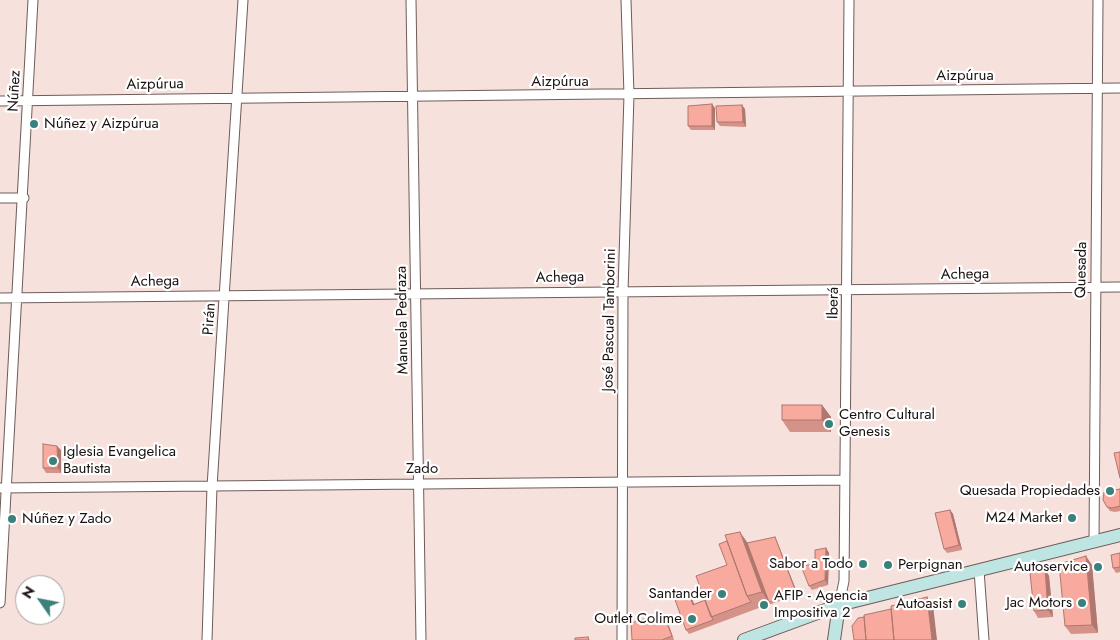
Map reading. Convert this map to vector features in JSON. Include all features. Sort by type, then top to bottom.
[{"type":"main road","points":[[744,640],[839,605],[1120,535]]},
{"type":"main road","points":[[834,640],[839,605]]},
{"type":"street","name":"Núñez","points":[[0,603],[3,488],[18,297],[33,0]]},
{"type":"street","name":"Pirán","points":[[208,640],[212,487],[242,0]]},
{"type":"street","name":"Manuela Pedraza","points":[[411,0],[421,640]]},
{"type":"street","name":"José Pascual Tamborini","points":[[622,640],[623,291],[629,95],[626,0]]},
{"type":"street","name":"Iberá","points":[[839,605],[844,581],[850,0]]},
{"type":"street","name":"Quesada","points":[[1094,541],[1098,0]]},
{"type":"street","name":"Aizpúrua","points":[[0,101],[1120,88]]},
{"type":"street","points":[[0,198],[24,198]]},
{"type":"street","name":"Achega","points":[[0,298],[1120,287]]},
{"type":"street","name":"Zado","points":[[3,488],[845,480]]},
{"type":"street","points":[[979,570],[984,640]]},
{"type":"building","points":[[712,104],[712,126],[688,126],[688,106]]},
{"type":"building","points":[[742,105],[743,122],[717,122],[716,106]]},
{"type":"building","points":[[782,405],[822,405],[822,420],[782,420]]},
{"type":"building","name":"Iglesia Evangelica Bautista","points":[[43,444],[57,446],[58,468],[43,468]]},
{"type":"building","points":[[1120,452],[1120,478],[1114,453]]},
{"type":"building","points":[[1120,489],[1120,506],[1107,507],[1103,500],[1104,492]]},
{"type":"building","points":[[950,510],[959,545],[944,549],[935,513]]},
{"type":"building","points":[[740,532],[762,592],[747,596],[725,535]]},
{"type":"building","points":[[775,537],[796,592],[769,602],[747,543]]},
{"type":"building","points":[[727,541],[747,596],[751,602],[711,617],[696,576],[727,565],[719,544]]},
{"type":"building","points":[[826,548],[825,580],[809,586],[801,566],[815,564],[815,550]]},
{"type":"building","points":[[1120,553],[1120,567],[1113,568],[1111,555]]},
{"type":"building","name":"Jac Motors","points":[[1086,556],[1092,625],[1065,626],[1059,564]]},
{"type":"building","points":[[1045,569],[1048,610],[1034,611],[1030,573]]},
{"type":"building","points":[[688,591],[693,605],[705,600],[713,620],[686,630],[674,597]]},
{"type":"building","points":[[927,597],[932,640],[894,640],[891,606]]},
{"type":"building","points":[[891,609],[894,640],[866,640],[864,615]]},
{"type":"building","points":[[663,613],[672,636],[662,640],[632,640],[631,623]]},
{"type":"building","points":[[864,617],[866,640],[854,640],[852,626],[858,618]]},
{"type":"building","points":[[588,637],[589,640],[575,640],[575,638]]},
{"type":"place","name":"Núñez y Aizpúrua","points":[[34,124]]},
{"type":"place","name":"Centro Cultural Genesis","points":[[829,424]]},
{"type":"place","name":"Iglesia Evangelica Bautista","points":[[53,461]]},
{"type":"place","name":"Quesada Propiedades","points":[[1110,491]]},
{"type":"place","name":"M24 Market","points":[[1072,518]]},
{"type":"place","name":"Núñez y Zado","points":[[12,519]]},
{"type":"place","name":"Sabor a Todo","points":[[863,564]]},
{"type":"place","name":"Perpignan","points":[[888,565]]},
{"type":"place","name":"Autoservice","points":[[1098,567]]},
{"type":"place","name":"Santander","points":[[722,594]]},
{"type":"place","name":"Jac Motors","points":[[1082,603]]},
{"type":"place","name":"Autoasist","points":[[962,604]]},
{"type":"place","name":"AFIP - Agencia Impositiva 2","points":[[764,605]]},
{"type":"place","name":"Outlet Colime","points":[[692,619]]}]
